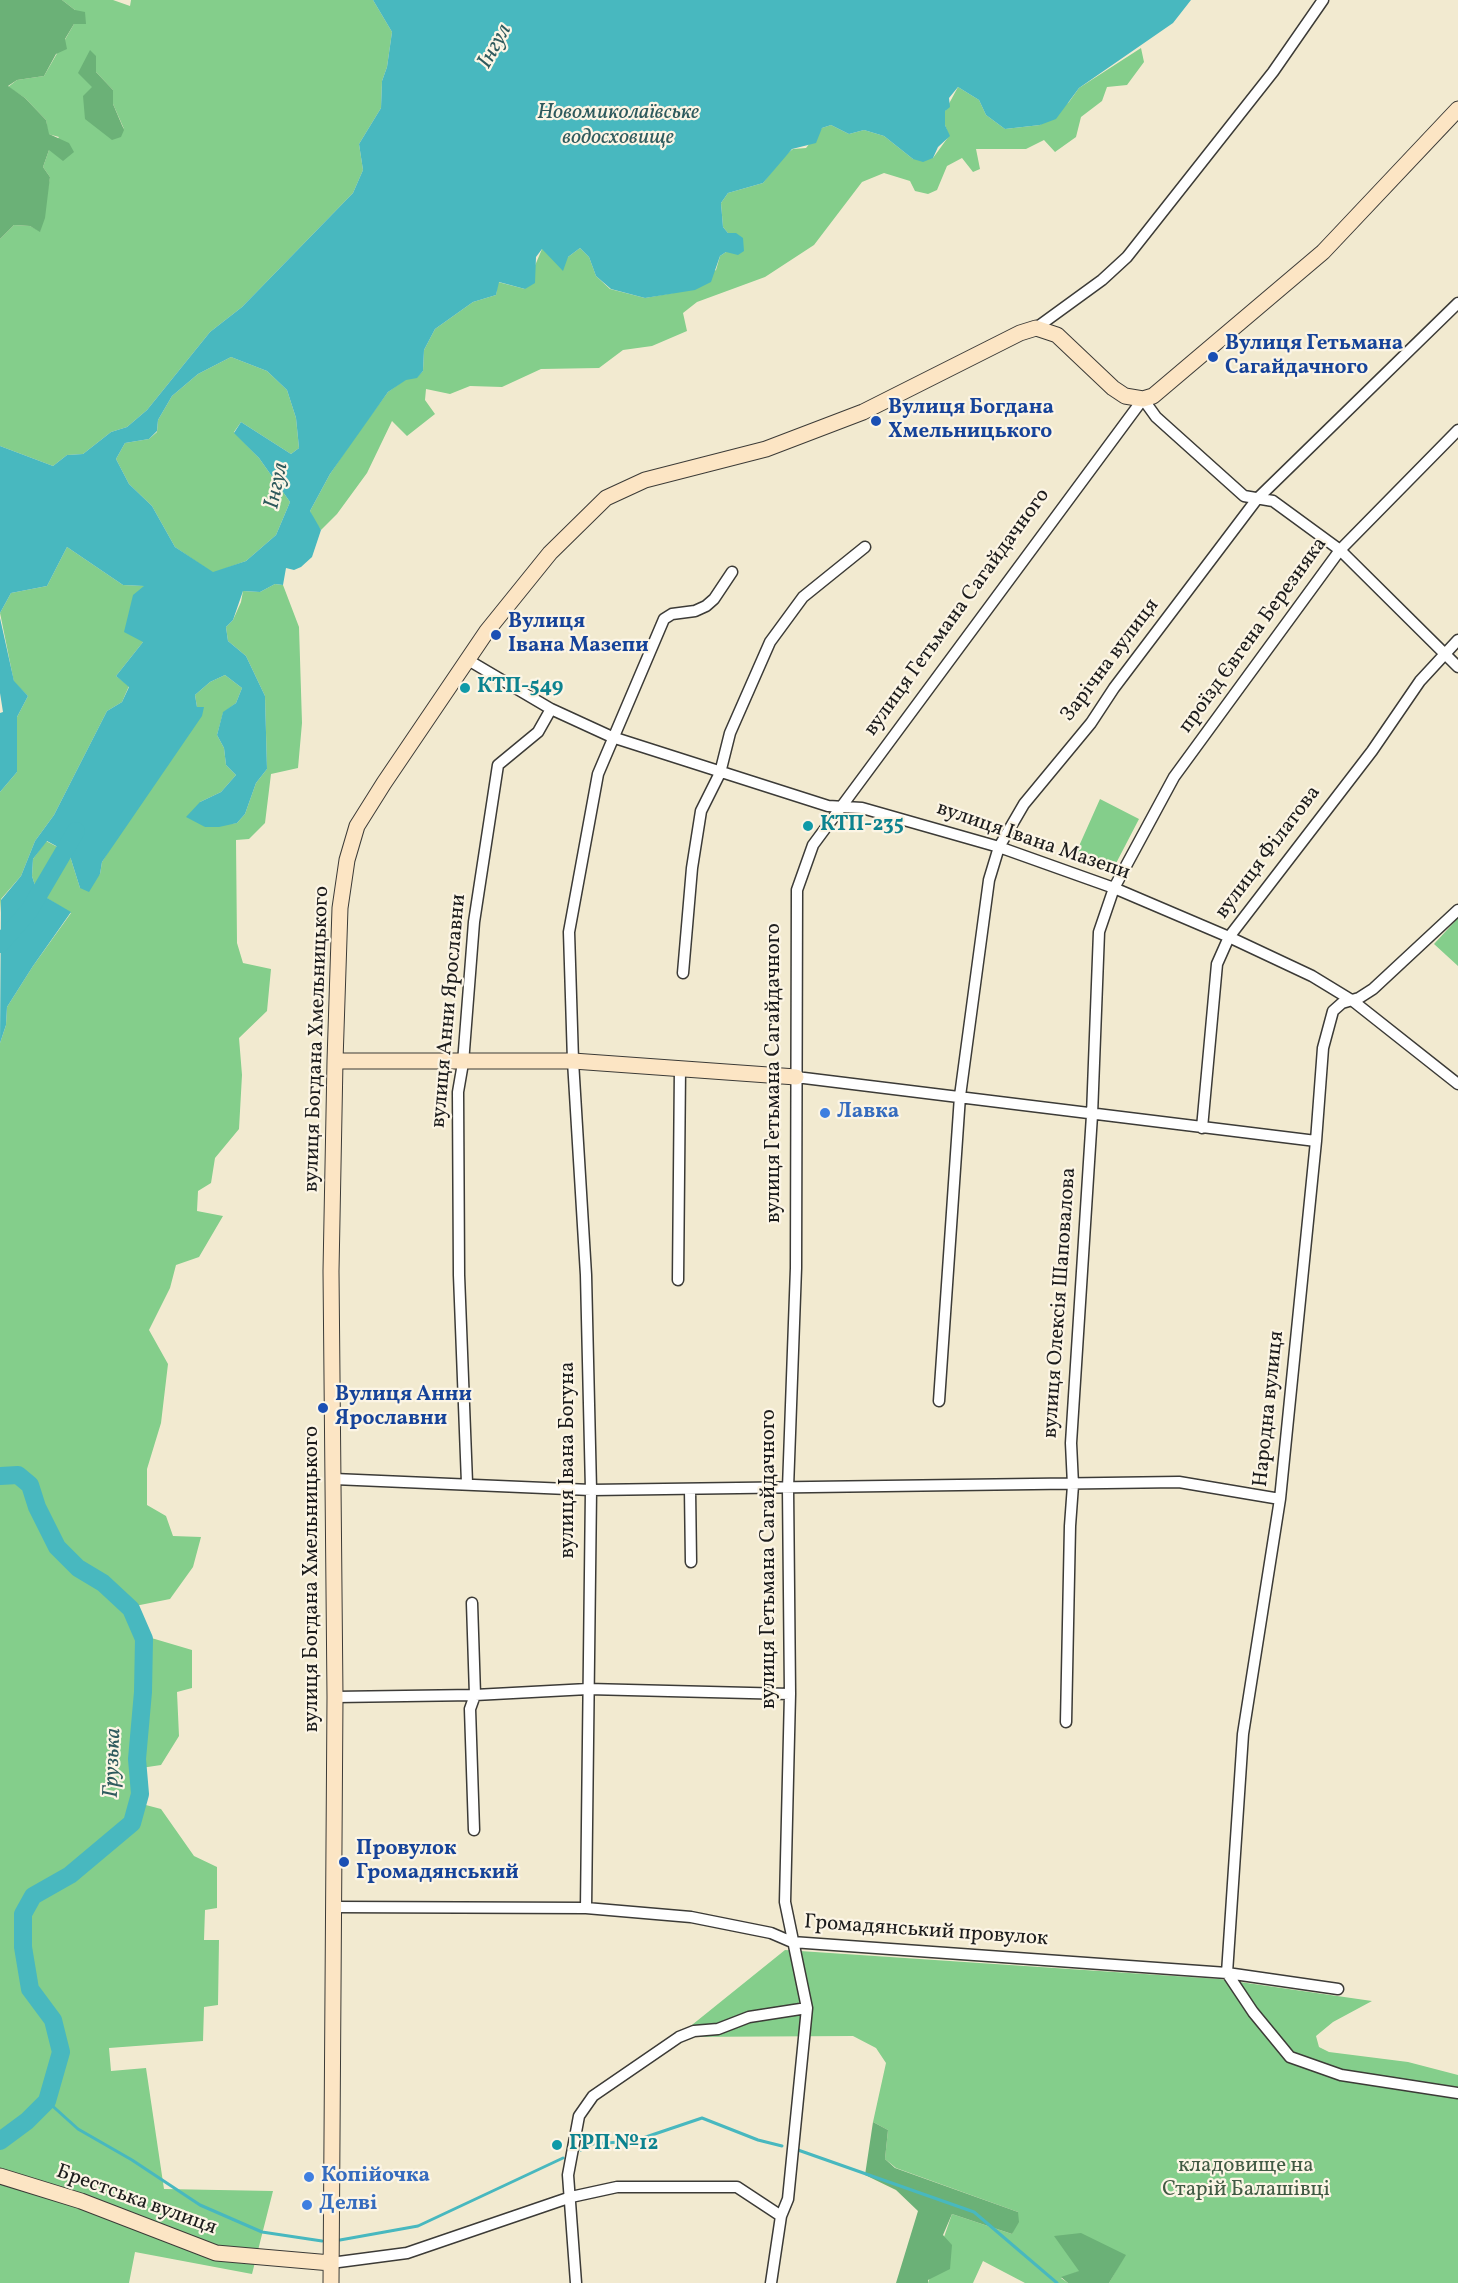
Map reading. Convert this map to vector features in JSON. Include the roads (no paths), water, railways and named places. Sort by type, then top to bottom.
[{"type":"street","name":"вулиця Богдана Хмельницького","points":[[331,2283],[335,1697],[331,1271],[340,908],[347,860],[357,826],[468,660],[550,553],[606,498],[645,480],[766,449],[863,412],[1020,333],[1036,328],[1102,280],[1127,257],[1273,72],[1323,0]]},
{"type":"street","name":"вулиця Гетьмана Сагайдачного","points":[[771,2283],[780,2216],[788,2199],[807,2008],[785,1902],[790,1694],[788,1488],[796,1268],[797,890],[813,845],[1143,399],[1167,387],[1323,252],[1458,109]]},
{"type":"street","name":"Зарічна вулиця","points":[[999,847],[1024,804],[1091,723],[1114,688],[1257,499],[1458,303]]},
{"type":"street","points":[[1036,328],[1057,335],[1113,388],[1125,396],[1143,399],[1156,417],[1244,496],[1273,501],[1340,550],[1458,667]]},
{"type":"street","name":"проїзд Євгена Березняка","points":[[1114,888],[1174,777],[1340,550],[1458,430]]},
{"type":"street","points":[[683,973],[689,890],[701,811],[720,773],[730,733],[770,642],[802,597],[865,547]]},
{"type":"street","name":"вулиця Івана Богуна","points":[[586,1908],[591,1490],[586,1275],[573,1061],[569,932],[598,774],[664,619],[672,614],[694,611],[706,606],[732,572]]},
{"type":"street","name":"вулиця Філатова","points":[[1202,1128],[1217,964],[1229,937],[1372,752],[1420,681],[1458,640]]},
{"type":"street","name":"вулиця Івана Мазепи","points":[[468,660],[551,710],[612,737],[828,806],[862,808],[999,847],[1114,888],[1229,937],[1312,976],[1353,1001],[1458,1084]]},
{"type":"street","name":"вулиця Анни Ярославни","points":[[467,1483],[459,1240],[458,1092],[463,1063],[474,922],[498,765],[538,732],[551,710]]},
{"type":"street","points":[[939,1401],[960,1096],[989,880],[999,847]]},
{"type":"street","name":"вулиця Олексія Шаповалова","points":[[1066,1722],[1073,1485],[1071,1443],[1092,1115],[1099,932],[1114,888]]},
{"type":"street","name":"Народна вулиця","points":[[1227,1973],[1243,1734],[1280,1500],[1316,1141],[1323,1048],[1333,1011],[1342,1003],[1353,1001],[1373,989],[1458,910]]},
{"type":"street","points":[[335,1061],[463,1063],[573,1061],[796,1077],[1316,1141]]},
{"type":"street","points":[[678,1280],[680,1068]]},
{"type":"street","points":[[334,1479],[591,1490],[1179,1482],[1280,1500]]},
{"type":"street","points":[[690,1489],[691,1562]]},
{"type":"street","points":[[472,1604],[476,1695],[470,1709],[474,1830]]},
{"type":"street","points":[[335,1697],[476,1695],[588,1689],[790,1694]]},
{"type":"street","name":"Громадянський провулок","points":[[334,1907],[586,1908],[691,1917],[771,1933],[792,1942],[1227,1973],[1338,1989]]},
{"type":"street","points":[[1227,1973],[1253,2012],[1290,2057],[1341,2075],[1458,2092]]},
{"type":"street","points":[[576,2283],[568,2175],[579,2116],[593,2096],[618,2077],[694,2031],[718,2030],[749,2017],[807,2008]]},
{"type":"street","name":"Брестська вулиця","points":[[5,2177],[81,2201],[216,2253],[331,2263]]},
{"type":"street","points":[[331,2263],[407,2253],[571,2197],[617,2187],[737,2187],[780,2216]]},
{"type":"water","name":"Новомиколаївське водосховище","points":[[373,0],[1191,0],[1173,23],[1079,88],[1056,119],[1040,125],[1005,129],[986,115],[979,100],[958,87],[949,98],[950,107],[945,111],[945,125],[950,136],[938,147],[933,158],[923,162],[913,159],[884,136],[864,130],[849,134],[831,125],[822,128],[816,143],[792,149],[763,183],[728,193],[721,203],[723,227],[728,233],[736,233],[743,238],[744,251],[738,255],[726,252],[720,256],[711,282],[695,290],[645,298],[611,289],[596,276],[589,257],[580,248],[568,257],[563,271],[542,249],[536,257],[535,283],[525,289],[499,282],[496,295],[473,302],[435,329],[424,350],[423,371],[417,378],[406,380],[388,392],[330,474],[310,511],[321,530],[312,557],[294,570],[286,568],[283,585],[275,584],[260,592],[243,591],[233,620],[226,627],[228,641],[246,656],[265,696],[267,769],[256,783],[245,814],[237,823],[219,827],[205,827],[186,817],[200,802],[221,792],[236,775],[226,765],[224,748],[217,735],[223,712],[236,703],[242,688],[225,675],[210,682],[195,695],[197,707],[204,707],[202,716],[102,862],[100,874],[89,892],[80,888],[69,853],[47,841],[33,859],[32,876],[37,892],[71,912],[7,1007],[6,1025],[0,1043],[1,900],[21,876],[35,841],[54,815],[107,711],[122,702],[129,687],[116,676],[143,642],[124,632],[133,595],[144,586],[123,585],[67,547],[47,586],[11,593],[0,613],[0,446],[53,466],[67,455],[83,454],[111,432],[127,427],[147,410],[210,332],[242,307],[353,193],[363,170],[359,144],[381,108],[382,81],[387,67],[392,32]],"holes":[[[231,357],[267,371],[287,390],[296,418],[299,448],[291,454],[241,422],[234,433],[259,458],[290,502],[276,535],[246,561],[213,572],[175,547],[152,506],[129,484],[116,459],[125,443],[149,439],[157,431],[158,420],[172,396],[198,374]]]},
{"type":"water","points":[[0,618],[14,681],[28,696],[17,717],[17,772],[0,792],[0,713],[3,712],[0,693]]},
{"type":"waterway","name":"Інгул","points":[[0,944],[29,911],[76,831]]},
{"type":"waterway","name":"Грузька","points":[[0,1476],[18,1475],[30,1485],[37,1507],[57,1547],[78,1568],[103,1583],[131,1609],[144,1639],[143,1692],[137,1759],[140,1794],[132,1823],[70,1875],[33,1896],[23,1914],[23,1947],[30,1989],[53,2020],[61,2052],[47,2101],[27,2121],[0,2141]]},
{"type":"waterway","points":[[47,2101],[78,2129],[132,2160],[200,2205],[262,2232],[322,2241]]},
{"type":"waterway","points":[[581,2150],[592,2144],[634,2141],[702,2118],[758,2140],[782,2146]]},
{"type":"waterway","points":[[798,2150],[974,2212],[1057,2283]]},
{"type":"waterway","points":[[340,2240],[418,2226],[563,2158]]},
{"type":"place","name":"Вулиця Гетьмана Сагайдачного","points":[[1213,357]]},
{"type":"place","name":"Вулиця Богдана Хмельницького","points":[[876,421]]},
{"type":"place","name":"Вулиця Івана Мазепи","points":[[496,635]]},
{"type":"place","name":"КТП-549","points":[[465,688]]},
{"type":"place","name":"КТП-235","points":[[808,826]]},
{"type":"place","name":"Лавка","points":[[825,1113]]},
{"type":"place","name":"Вулиця Анни Ярославни","points":[[323,1408]]},
{"type":"place","name":"Провулок Громадянський","points":[[344,1862]]},
{"type":"place","name":"ГРП №12","points":[[557,2145]]},
{"type":"place","name":"Копійочка","points":[[309,2177]]},
{"type":"place","name":"Делві","points":[[307,2205]]},
{"type":"park label","name":"кладовище на Старій Балашівці","points":[[1246,2179]]}]
